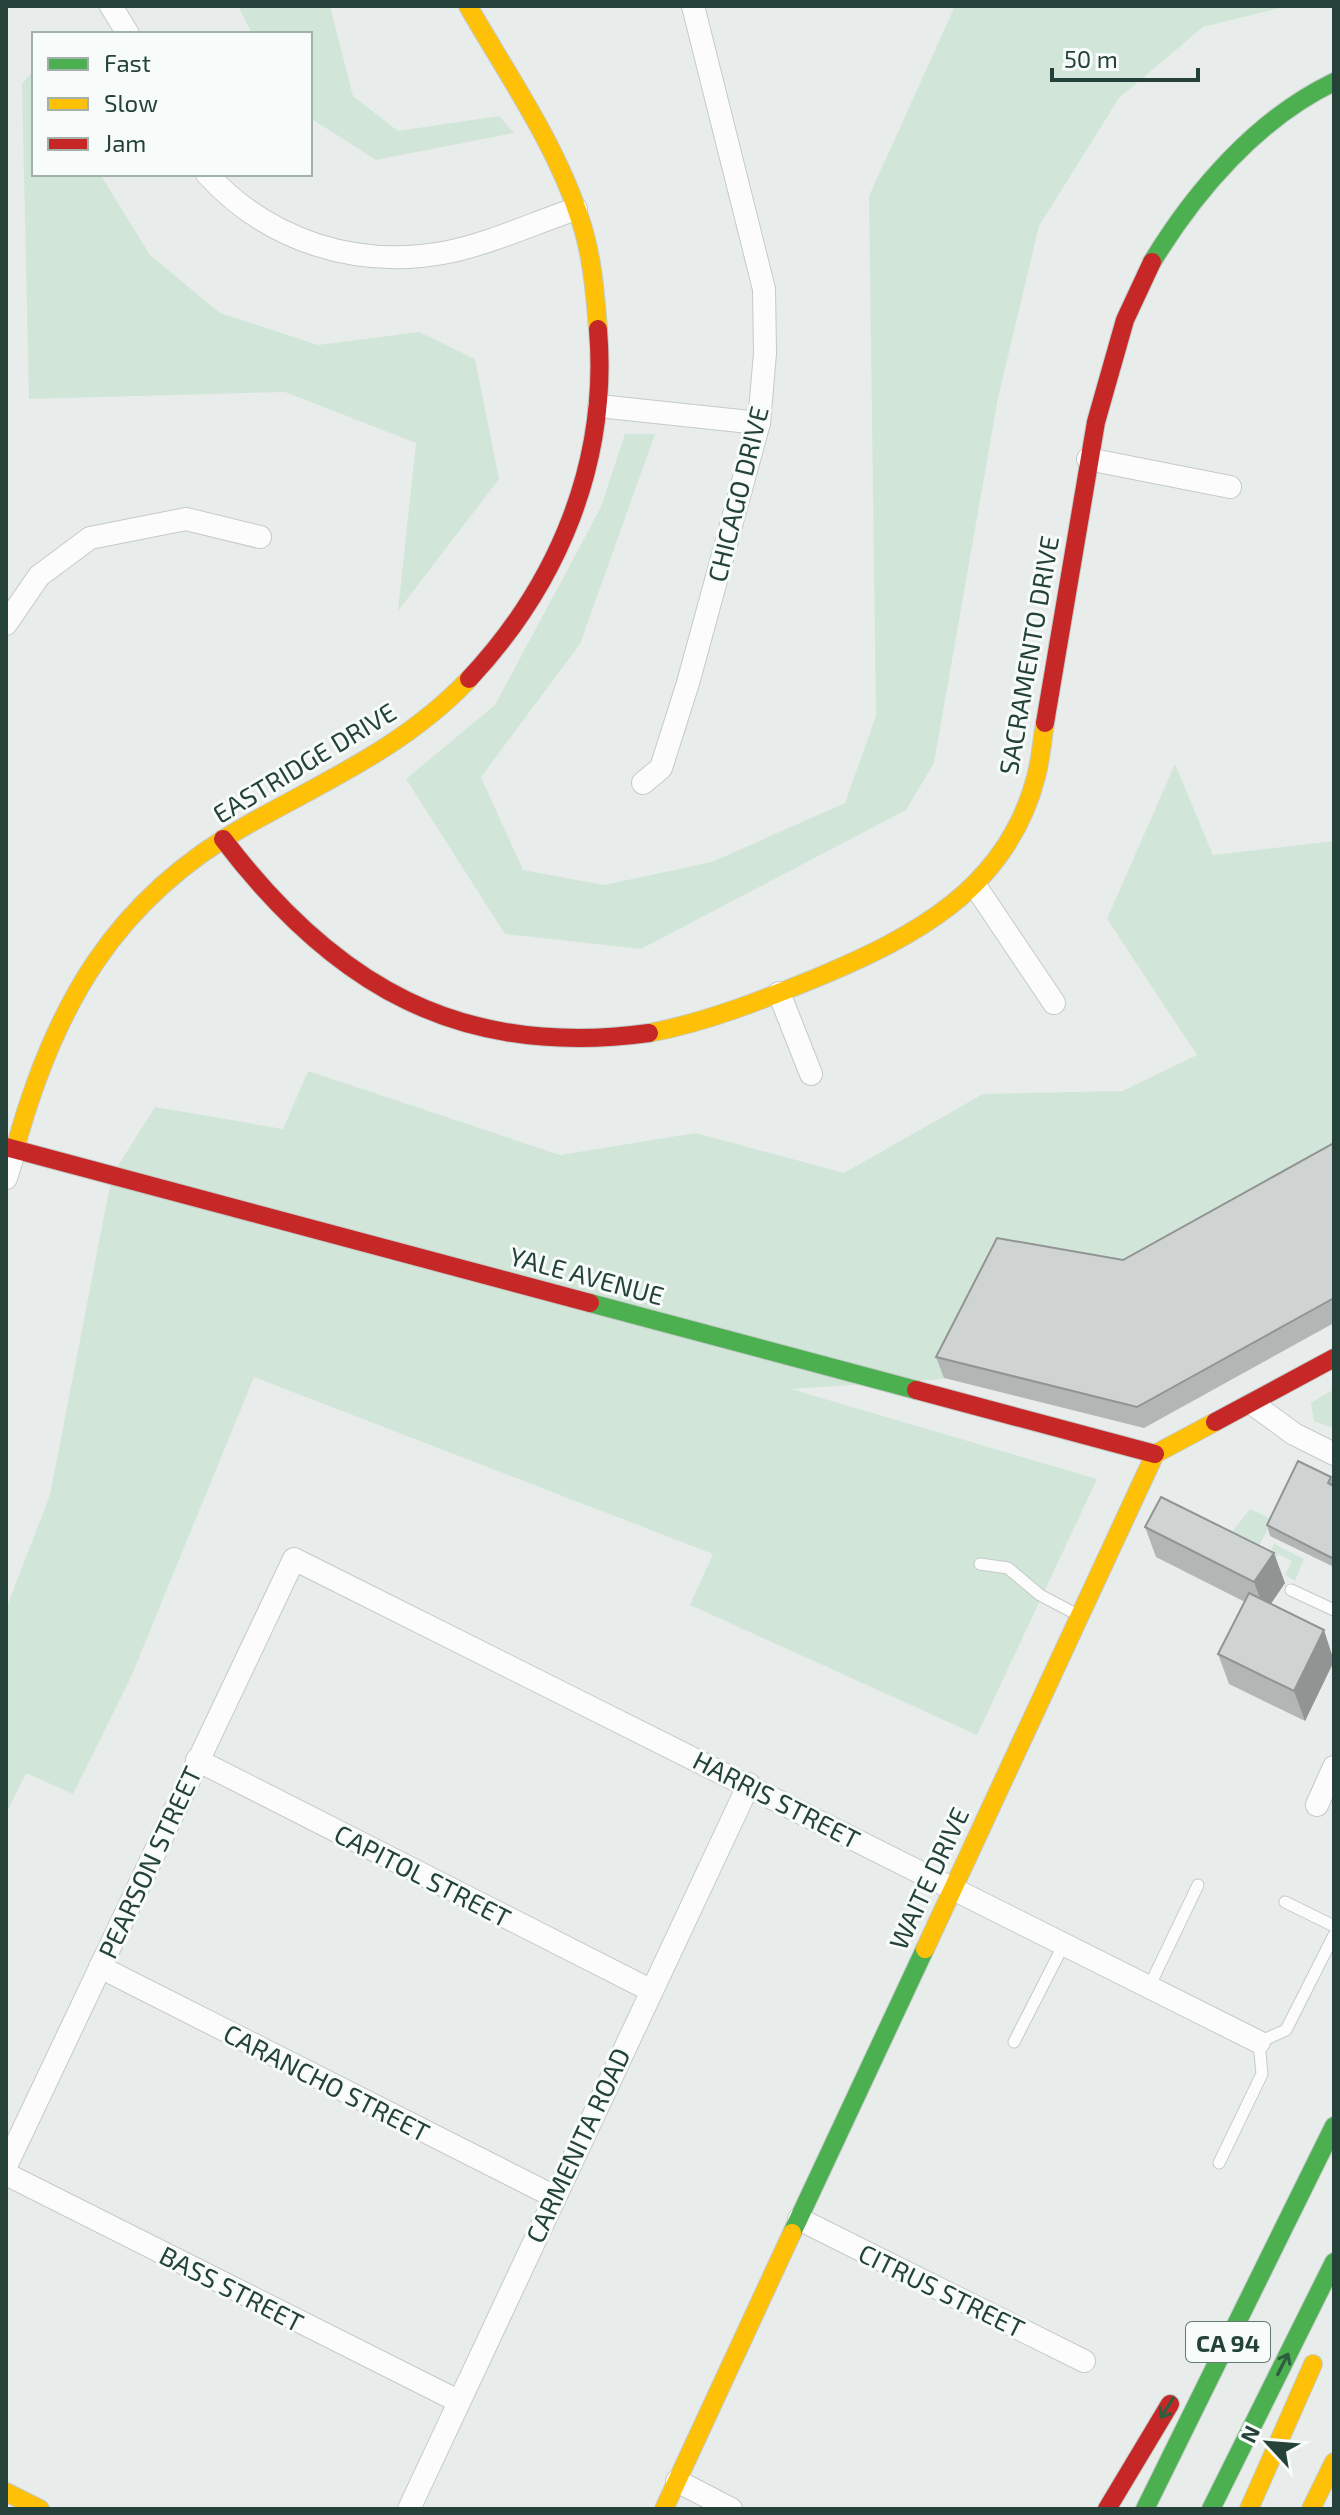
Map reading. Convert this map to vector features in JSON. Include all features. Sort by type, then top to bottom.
[{"type":"main road","name":"EASTRIDGE DRIVE","points":[[10,1148],[54,1025],[80,979],[134,910],[180,869],[223,839],[401,738],[452,698],[497,652],[536,599],[565,542],[588,473],[599,406],[601,329],[590,256],[576,209],[543,139],[468,6]]},
{"type":"main road","name":"SACRAMENTO DRIVE","points":[[223,839],[258,888],[297,928],[345,969],[437,1015],[489,1030],[625,1037],[726,1014],[888,948],[930,924],[976,887],[1004,847],[1036,778],[1088,459],[1113,348],[1158,251],[1198,196],[1243,149],[1334,82]]},
{"type":"main road","name":"YALE AVENUE","points":[[10,1148],[1155,1454]]},
{"type":"main road","points":[[1155,1454],[1334,1358]]},
{"type":"main road","name":"WAITE DRIVE","points":[[664,2509],[1155,1454]]},
{"type":"main road","name":"CA 94","points":[[1145,2509],[1334,2126]]},
{"type":"main road","points":[[1194,2365],[1311,2175]]},
{"type":"main road","name":"CA 94","points":[[1211,2509],[1334,2262]]},
{"type":"main road","points":[[1249,2509],[1323,2340]]},
{"type":"main road","points":[[1107,2509],[1177,2392]]},
{"type":"main road","points":[[1311,2509],[1331,2477]]},
{"type":"main road","points":[[6,2492],[40,2509]]},
{"type":"street","points":[[111,6],[127,32]]},
{"type":"street","name":"CHICAGO DRIVE","points":[[643,783],[661,768],[759,423],[765,353],[764,289],[693,6]]},
{"type":"street","points":[[209,176],[237,204],[279,231],[330,249],[368,256],[416,257],[448,252],[576,209]]},
{"type":"street","points":[[599,406],[759,423]]},
{"type":"street","points":[[1088,459],[1230,487]]},
{"type":"street","points":[[6,624],[39,576],[90,538],[186,519],[260,537]]},
{"type":"street","points":[[976,887],[1054,1003]]},
{"type":"street","points":[[779,993],[811,1074]]},
{"type":"street","points":[[6,1178],[10,1148]]},
{"type":"street","points":[[1253,1404],[1294,1434],[1334,1454]]},
{"type":"street","name":"PEARSON STREET","points":[[6,2166],[294,1559]]},
{"type":"street","name":"HARRIS STREET","points":[[294,1559],[749,1784],[1259,2042]]},
{"type":"street","name":"CAPITOL STREET","points":[[197,1760],[650,1990]]},
{"type":"street","points":[[1317,1805],[1334,1767]]},
{"type":"street","name":"CARMENITA ROAD","points":[[409,2509],[553,2196],[749,1784]]},
{"type":"street","name":"CARANCHO STREET","points":[[100,1967],[553,2196]]},
{"type":"street","name":"BASS STREET","points":[[6,2174],[458,2401]]},
{"type":"street","name":"CITRUS STREET","points":[[799,2219],[1084,2361]]},
{"type":"street","points":[[677,2481],[731,2509]]},
{"type":"lane","points":[[980,1564],[1008,1568],[1040,1595],[1079,1615]]},
{"type":"lane","points":[[1291,1590],[1334,1610]]},
{"type":"lane","points":[[1149,1987],[1198,1885]]},
{"type":"lane","points":[[1285,1902],[1334,1926]]},
{"type":"lane","points":[[1219,2163],[1262,2074],[1259,2042],[1286,2030],[1334,1935]]},
{"type":"lane","points":[[1014,2042],[1064,1944]]},
{"type":"green space","points":[[238,6],[330,6],[353,96],[398,131],[499,116],[514,133],[376,160],[312,119],[312,32],[251,32]]},
{"type":"green space","points":[[955,6],[1288,6],[1203,27],[1119,98],[1039,226],[998,398],[934,763],[906,810],[641,949],[505,934],[406,779],[495,705],[601,507],[625,434],[655,434],[580,644],[481,777],[523,870],[604,885],[712,862],[845,803],[876,716],[869,196]]},
{"type":"green space","points":[[32,72],[32,176],[101,176],[150,255],[220,313],[318,345],[419,332],[475,359],[499,479],[398,611],[416,443],[285,392],[29,399],[22,84]]},
{"type":"green space","points":[[1175,764],[1213,855],[1334,841],[1334,1168],[1131,1280],[1004,1259],[943,1379],[791,1389],[1097,1479],[977,1735],[690,1605],[713,1554],[254,1377],[131,1677],[73,1794],[26,1773],[6,1814],[6,1609],[50,1495],[112,1175],[155,1107],[283,1129],[308,1071],[560,1155],[696,1133],[844,1173],[983,1094],[1122,1091],[1197,1055],[1107,919]]},
{"type":"green space","points":[[1334,1389],[1334,1429],[1314,1421],[1311,1403]]},
{"type":"green space","points":[[1250,1509],[1273,1520],[1253,1557],[1223,1543]]},
{"type":"green space","points":[[1274,1544],[1304,1559],[1295,1581],[1285,1575],[1292,1561],[1278,1554],[1271,1569],[1265,1563]]},
{"type":"building","points":[[1334,1143],[1334,1298],[1137,1407],[936,1357],[997,1238],[1123,1260]]},
{"type":"building","points":[[1298,1461],[1331,1477],[1328,1483],[1334,1486],[1334,1559],[1267,1525]]},
{"type":"building","points":[[1161,1497],[1274,1553],[1254,1582],[1145,1527]]},
{"type":"building","points":[[1249,1593],[1324,1630],[1294,1691],[1218,1654]]},
{"type":"traffic: fast","points":[[1152,262],[1188,209],[1230,159],[1279,116],[1334,82]]},
{"type":"traffic: fast","points":[[590,1303],[916,1390]]},
{"type":"traffic: fast","points":[[792,2233],[925,1949]]},
{"type":"traffic: fast","points":[[1145,2509],[1334,2126]]},
{"type":"traffic: fast","points":[[1211,2509],[1334,2262]]},
{"type":"traffic: slow","points":[[468,6],[530,110],[570,191],[587,246],[598,329]]},
{"type":"traffic: slow","points":[[15,1149],[49,1048],[71,1003],[96,961],[126,922],[161,887],[201,854],[392,743],[445,703],[469,679]]},
{"type":"traffic: slow","points":[[649,1033],[713,1017],[816,978],[888,945],[952,904],[979,879],[1003,850],[1022,816],[1038,770],[1045,723]]},
{"type":"traffic: slow","points":[[925,1949],[1155,1454],[1215,1422]]},
{"type":"traffic: slow","points":[[664,2509],[792,2233]]},
{"type":"traffic: slow","points":[[1249,2509],[1313,2364]]},
{"type":"traffic: slow","points":[[1311,2509],[1334,2462]]},
{"type":"traffic: slow","points":[[6,2492],[40,2509]]},
{"type":"traffic: jam","points":[[1045,723],[1096,422],[1125,320],[1152,262]]},
{"type":"traffic: jam","points":[[469,679],[501,642],[529,602],[571,518],[586,472],[595,426],[599,378],[598,329]]},
{"type":"traffic: jam","points":[[223,839],[265,890],[310,935],[357,971],[407,1000],[460,1022],[518,1034],[581,1038],[649,1033]]},
{"type":"traffic: jam","points":[[6,1147],[590,1303]]},
{"type":"traffic: jam","points":[[1215,1422],[1334,1358]]},
{"type":"traffic: jam","points":[[916,1390],[1155,1454]]},
{"type":"traffic: jam","points":[[1107,2509],[1170,2404]]}]
